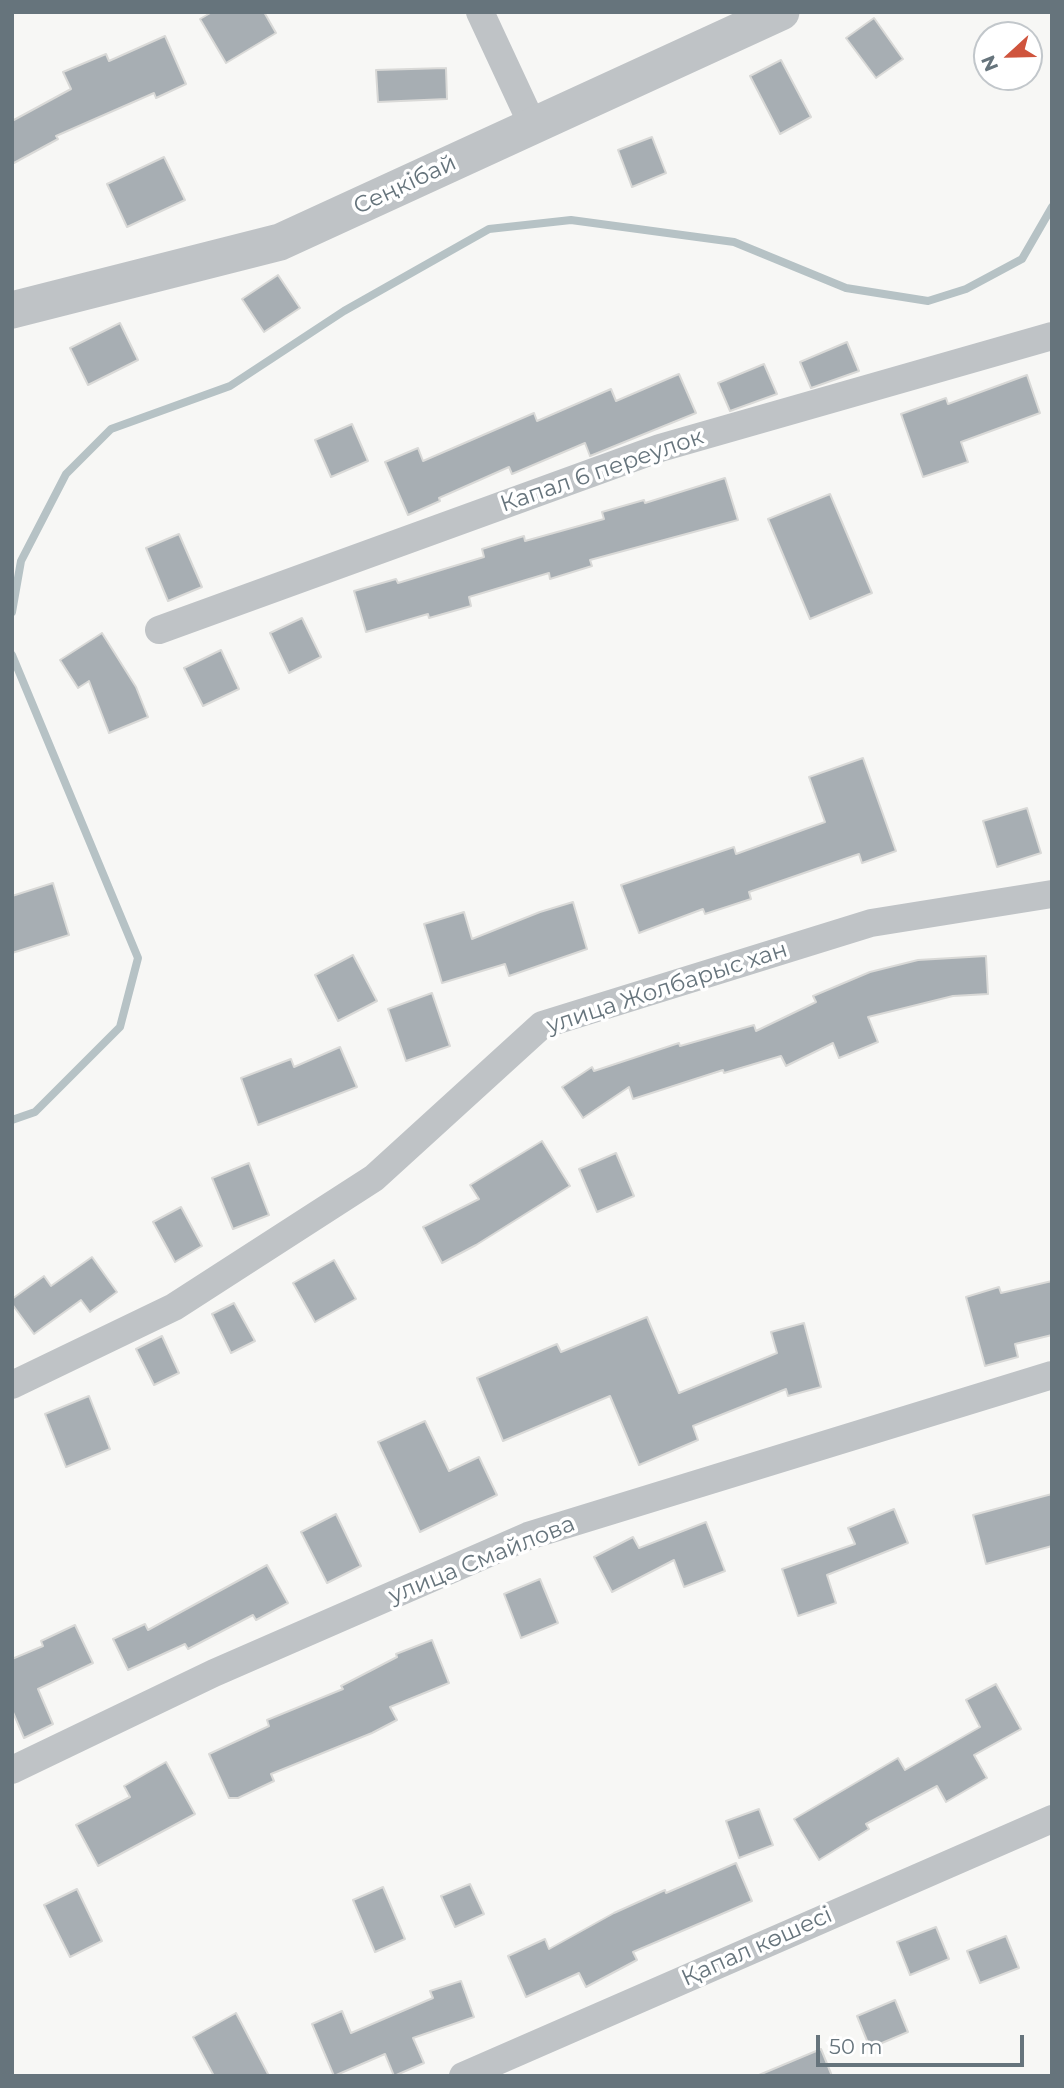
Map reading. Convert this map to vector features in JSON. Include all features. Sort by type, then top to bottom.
[{"type":"street","points":[[480,12],[533,126]]},
{"type":"street","name":"Сеңкібай","points":[[12,310],[280,242],[781,12]]},
{"type":"street","name":"Капал 6 переулок","points":[[159,630],[660,448],[1052,336]]},
{"type":"street","name":"улица Жолбарыс хан","points":[[12,1385],[174,1307],[374,1178],[542,1025],[871,923],[1052,894]]},
{"type":"street","name":"улица Смайлова","points":[[12,1770],[214,1672],[528,1536],[1052,1375]]},
{"type":"street","name":"Қапал көшесі","points":[[463,2076],[1052,1819]]},
{"type":"building","points":[[212,12],[264,12],[276,33],[226,63],[200,19]]},
{"type":"building","points":[[874,18],[903,59],[876,78],[846,38]]},
{"type":"building","points":[[165,36],[186,84],[156,98],[154,93],[56,136],[58,139],[12,164],[12,121],[71,89],[63,72],[106,54],[109,61]]},
{"type":"building","points":[[781,60],[811,117],[780,134],[750,76]]},
{"type":"building","points":[[446,68],[447,99],[378,102],[376,70]]},
{"type":"building","points":[[652,137],[666,173],[632,187],[618,150]]},
{"type":"building","points":[[164,157],[185,200],[127,227],[107,184]]},
{"type":"building","points":[[278,275],[300,308],[264,332],[242,299]]},
{"type":"building","points":[[120,323],[138,360],[88,385],[70,348]]},
{"type":"building","points":[[847,342],[859,371],[811,388],[800,362]]},
{"type":"building","points":[[764,364],[777,394],[730,411],[718,383]]},
{"type":"building","points":[[679,374],[696,413],[590,456],[585,443],[512,474],[509,467],[408,515],[385,462],[418,448],[423,461],[534,413],[537,421],[611,389],[616,401]]},
{"type":"building","points":[[1027,375],[1040,413],[961,442],[968,462],[923,477],[901,414],[946,398],[948,404]]},
{"type":"building","points":[[352,424],[368,461],[331,477],[315,440]]},
{"type":"building","points":[[725,478],[738,520],[590,560],[592,566],[550,579],[549,573],[469,597],[471,606],[429,618],[428,614],[366,632],[354,591],[396,579],[398,583],[484,557],[482,549],[524,536],[525,541],[604,519],[602,512],[644,500],[645,503]]},
{"type":"building","points":[[830,494],[872,593],[810,619],[768,519]]},
{"type":"building","points":[[179,534],[202,587],[168,601],[146,548]]},
{"type":"building","points":[[302,618],[321,657],[289,673],[270,633]]},
{"type":"building","points":[[102,633],[136,687],[148,717],[109,733],[89,681],[78,688],[60,660]]},
{"type":"building","points":[[221,650],[239,689],[203,706],[184,668]]},
{"type":"building","points":[[863,758],[896,851],[862,863],[859,854],[749,892],[751,899],[705,914],[703,909],[639,933],[621,885],[734,847],[736,854],[825,822],[809,777]]},
{"type":"building","points":[[1027,808],[1041,853],[997,867],[983,821]]},
{"type":"building","points":[[53,883],[69,935],[12,953],[12,896]]},
{"type":"building","points":[[573,902],[587,949],[509,976],[505,964],[442,983],[424,924],[464,912],[472,939]]},
{"type":"building","points":[[353,955],[377,1001],[338,1021],[315,975]]},
{"type":"building","points":[[986,956],[988,994],[953,996],[868,1017],[878,1042],[839,1058],[833,1043],[786,1066],[781,1056],[724,1073],[723,1070],[633,1099],[629,1087],[583,1118],[562,1087],[592,1067],[594,1071],[679,1043],[680,1046],[754,1025],[756,1031],[816,1002],[813,996],[870,972],[918,960]]},
{"type":"building","points":[[432,993],[450,1046],[406,1061],[388,1009]]},
{"type":"building","points":[[340,1047],[357,1087],[258,1125],[241,1078],[291,1059],[294,1067]]},
{"type":"building","points":[[542,1141],[570,1186],[476,1245],[442,1263],[423,1227],[479,1199],[470,1185]]},
{"type":"building","points":[[616,1153],[634,1196],[597,1212],[579,1169]]},
{"type":"building","points":[[249,1163],[269,1215],[233,1229],[212,1178]]},
{"type":"building","points":[[181,1207],[202,1246],[175,1262],[153,1222]]},
{"type":"building","points":[[92,1257],[117,1292],[90,1312],[81,1300],[34,1334],[12,1304],[12,1299],[44,1276],[51,1286]]},
{"type":"building","points":[[334,1260],[356,1299],[315,1322],[293,1283]]},
{"type":"building","points":[[1052,1281],[1052,1335],[1015,1344],[1018,1357],[985,1366],[966,1297],[999,1287],[1001,1293]]},
{"type":"building","points":[[234,1303],[255,1341],[231,1353],[212,1314]]},
{"type":"building","points":[[647,1317],[679,1393],[777,1353],[771,1332],[804,1323],[821,1387],[788,1396],[786,1389],[693,1426],[698,1440],[639,1465],[610,1396],[503,1441],[477,1378],[557,1344],[561,1352]]},
{"type":"building","points":[[162,1336],[179,1373],[154,1385],[136,1349]]},
{"type":"building","points":[[89,1396],[110,1449],[66,1467],[45,1414]]},
{"type":"building","points":[[425,1421],[449,1471],[479,1457],[497,1495],[420,1532],[378,1442]]},
{"type":"building","points":[[1052,1494],[1052,1546],[986,1564],[973,1515]]},
{"type":"building","points":[[894,1509],[908,1543],[827,1575],[836,1603],[798,1616],[782,1569],[855,1544],[848,1528]]},
{"type":"building","points":[[336,1514],[361,1566],[327,1583],[301,1532]]},
{"type":"building","points":[[706,1522],[725,1571],[684,1587],[674,1560],[612,1592],[594,1557],[633,1537],[639,1548]]},
{"type":"building","points":[[267,1565],[288,1603],[256,1620],[253,1615],[188,1649],[185,1644],[128,1670],[113,1639],[145,1624],[148,1630]]},
{"type":"building","points":[[540,1579],[558,1623],[521,1638],[504,1594]]},
{"type":"building","points":[[75,1625],[93,1663],[38,1689],[53,1724],[24,1738],[12,1710],[12,1659],[43,1646],[41,1641]]},
{"type":"building","points":[[432,1640],[449,1683],[390,1707],[397,1720],[372,1733],[271,1774],[274,1781],[238,1798],[229,1798],[209,1754],[269,1726],[267,1720],[343,1689],[341,1686],[397,1657],[396,1654]]},
{"type":"building","points":[[996,1684],[1021,1729],[974,1755],[987,1778],[946,1802],[937,1786],[866,1824],[869,1829],[819,1860],[794,1819],[898,1758],[905,1770],[980,1727],[966,1700]]},
{"type":"building","points":[[166,1762],[195,1814],[98,1866],[76,1825],[130,1797],[124,1786]]},
{"type":"building","points":[[759,1809],[773,1845],[739,1858],[726,1821]]},
{"type":"building","points":[[736,1863],[752,1901],[633,1952],[637,1960],[586,1987],[579,1973],[526,1997],[508,1956],[545,1939],[549,1949],[614,1913]]},
{"type":"building","points":[[470,1884],[484,1914],[455,1927],[441,1896]]},
{"type":"building","points":[[383,1887],[405,1939],[375,1952],[353,1900]]},
{"type":"building","points":[[77,1889],[102,1941],[70,1957],[44,1905]]},
{"type":"building","points":[[936,1927],[949,1959],[910,1975],[897,1942]]},
{"type":"building","points":[[1006,1936],[1019,1968],[980,1983],[967,1951]]},
{"type":"building","points":[[461,1981],[474,2017],[413,2038],[424,2063],[394,2076],[385,2054],[334,2076],[312,2024],[342,2011],[351,2033],[433,1998],[430,1991]]},
{"type":"building","points":[[895,2000],[908,2032],[870,2048],[857,2016]]},
{"type":"building","points":[[236,2013],[269,2076],[214,2076],[193,2037]]},
{"type":"building","points":[[821,2049],[832,2076],[759,2076],[759,2075]]},
{"type":"waterway","points":[[12,612],[21,561],[66,474],[111,429],[230,386],[344,311],[489,229],[571,220],[734,242],[846,288],[928,301],[966,289],[1022,259],[1052,207]]},
{"type":"waterway","points":[[12,655],[138,958],[120,1027],[35,1112],[12,1120]]}]
